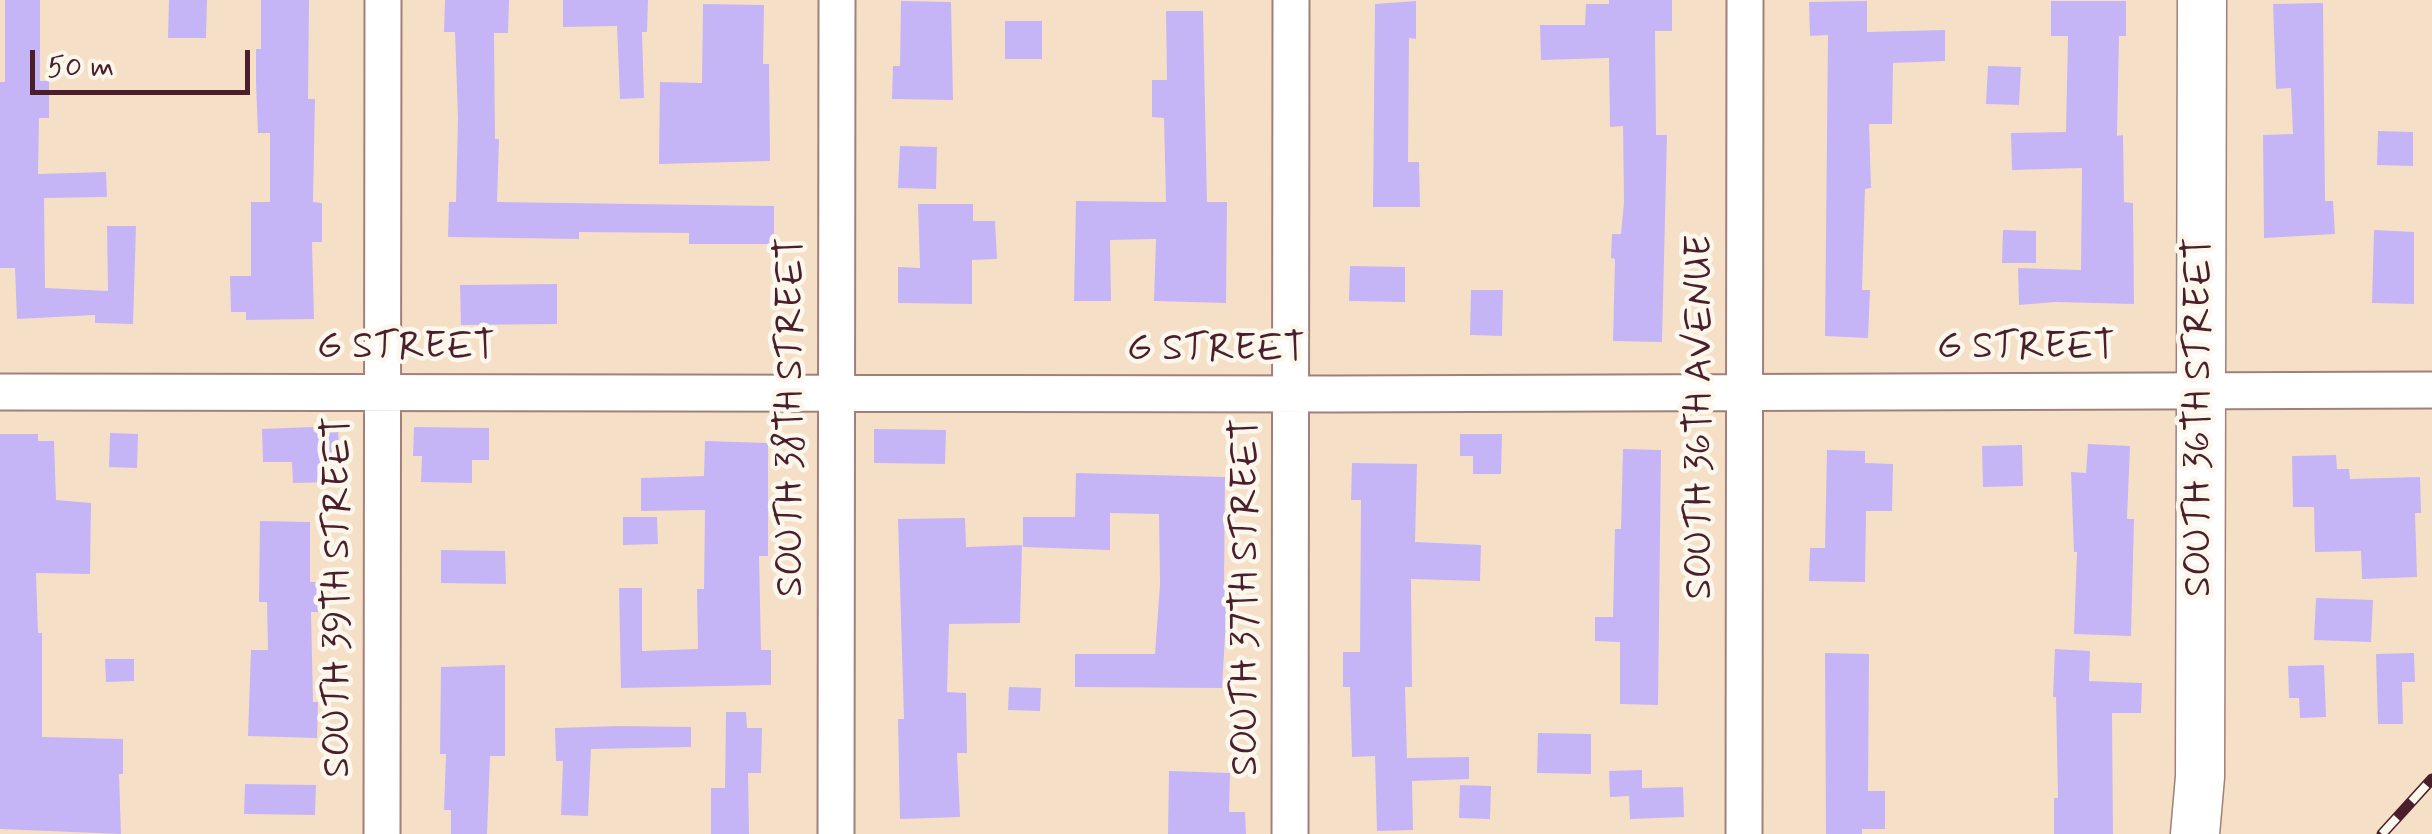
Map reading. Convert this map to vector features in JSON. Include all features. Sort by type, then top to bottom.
[{"type":"street","name":"SOUTH 39TH STREET","points":[[382,834],[383,0]]},
{"type":"street","name":"SOUTH 38TH STREET","points":[[836,834],[837,0]]},
{"type":"street","name":"SOUTH 37TH STREET","points":[[1290,834],[1291,0]]},
{"type":"street","name":"SOUTH 36TH AVENUE","points":[[1744,834],[1745,0]]},
{"type":"street","name":"SOUTH 36TH STREET","points":[[2195,834],[2200,776],[2202,0]]},
{"type":"street","name":"G STREET","points":[[0,392],[2432,390]]},
{"type":"building","points":[[5,0],[40,0],[40,81],[49,81],[49,118],[39,118],[38,174],[106,172],[107,197],[44,198],[45,288],[108,291],[107,226],[136,226],[133,324],[95,323],[95,315],[17,319],[15,268],[0,268],[0,82],[5,82]]},
{"type":"building","points":[[169,0],[207,0],[206,38],[168,38]]},
{"type":"building","points":[[261,0],[309,0],[308,99],[315,99],[313,202],[322,203],[322,242],[312,242],[314,319],[246,320],[246,312],[231,312],[230,276],[251,276],[251,202],[270,202],[270,133],[258,133],[256,49],[261,49]]},
{"type":"building","points":[[445,0],[509,0],[508,33],[494,33],[495,139],[499,139],[497,202],[774,206],[774,244],[689,244],[689,233],[579,232],[579,239],[448,237],[449,202],[456,202],[458,118],[455,32],[444,32]]},
{"type":"building","points":[[563,0],[648,0],[647,32],[642,32],[644,98],[620,99],[617,26],[563,27]]},
{"type":"building","points":[[1609,0],[1672,0],[1672,31],[1655,31],[1656,135],[1667,135],[1662,342],[1613,341],[1612,234],[1621,234],[1623,126],[1610,127],[1609,58],[1541,60],[1540,25],[1585,25],[1586,4],[1609,4]]},
{"type":"building","points":[[901,1],[951,2],[953,100],[892,99],[893,66],[900,66]]},
{"type":"building","points":[[1416,1],[1416,39],[1409,38],[1408,162],[1419,162],[1420,207],[1373,207],[1375,4]]},
{"type":"building","points":[[1867,1],[1867,32],[1945,30],[1945,61],[1893,63],[1892,124],[1869,124],[1871,188],[1865,189],[1862,290],[1870,290],[1868,338],[1825,336],[1828,35],[1810,36],[1809,2]]},
{"type":"building","points":[[2051,1],[2126,1],[2126,36],[2119,36],[2117,136],[2123,135],[2124,202],[2133,203],[2134,304],[2019,305],[2018,268],[2081,270],[2082,168],[2012,170],[2011,133],[2066,132],[2068,36],[2051,36]]},
{"type":"building","points":[[2323,3],[2325,201],[2333,201],[2335,234],[2264,238],[2263,135],[2293,134],[2291,88],[2276,89],[2273,4]]},
{"type":"building","points":[[703,4],[764,5],[763,64],[769,64],[770,161],[659,164],[660,82],[702,83]]},
{"type":"building","points":[[1166,11],[1203,11],[1207,202],[1227,202],[1226,303],[1154,301],[1156,239],[1110,240],[1111,301],[1074,301],[1076,201],[1166,202],[1164,118],[1152,117],[1152,80],[1167,80]]},
{"type":"building","points":[[1005,21],[1042,21],[1042,59],[1005,59]]},
{"type":"building","points":[[1988,66],[2021,67],[2019,105],[1986,104]]},
{"type":"building","points":[[2378,131],[2413,132],[2413,166],[2377,165]]},
{"type":"building","points":[[900,146],[937,147],[936,189],[898,188]]},
{"type":"building","points":[[918,204],[973,204],[973,221],[995,221],[997,259],[972,260],[972,304],[898,303],[898,267],[920,268]]},
{"type":"building","points":[[2003,230],[2036,231],[2036,263],[2002,263]]},
{"type":"building","points":[[2374,230],[2414,232],[2414,304],[2372,303]]},
{"type":"building","points":[[1350,266],[1405,267],[1405,302],[1349,301]]},
{"type":"building","points":[[557,284],[557,324],[461,325],[460,285]]},
{"type":"building","points":[[1471,290],[1503,290],[1502,336],[1470,335]]},
{"type":"building","points":[[338,426],[340,482],[293,483],[292,462],[263,462],[262,429]]},
{"type":"building","points":[[414,427],[489,428],[489,460],[472,460],[472,483],[421,482],[422,456],[413,456]]},
{"type":"building","points":[[874,429],[946,430],[945,464],[874,463]]},
{"type":"building","points":[[110,433],[138,434],[137,468],[109,467]]},
{"type":"building","points":[[0,434],[38,434],[38,441],[54,441],[56,500],[91,503],[90,574],[36,573],[38,633],[42,633],[42,737],[123,739],[123,774],[119,774],[121,834],[0,829]]},
{"type":"building","points":[[1460,434],[1502,434],[1501,474],[1473,474],[1473,456],[1460,456]]},
{"type":"building","points":[[705,441],[768,443],[768,556],[759,556],[761,650],[771,650],[771,685],[621,688],[619,588],[642,588],[642,651],[698,649],[697,589],[704,589],[705,510],[641,511],[641,478],[704,476]]},
{"type":"building","points":[[2088,444],[2130,446],[2127,519],[2134,519],[2131,636],[2074,634],[2077,552],[2071,472],[2086,473]]},
{"type":"building","points":[[2022,445],[2023,486],[1983,487],[1982,446]]},
{"type":"building","points":[[1623,449],[1661,450],[1658,705],[1620,704],[1620,642],[1595,641],[1595,617],[1613,617],[1615,529],[1621,529]]},
{"type":"building","points":[[1827,450],[1865,451],[1865,463],[1893,464],[1892,511],[1866,511],[1865,582],[1809,581],[1810,548],[1825,548]]},
{"type":"building","points":[[2336,455],[2337,469],[2349,469],[2350,479],[2420,477],[2421,513],[2415,513],[2417,577],[2362,579],[2361,551],[2315,552],[2314,507],[2293,507],[2292,456]]},
{"type":"building","points":[[1352,463],[1417,464],[1415,542],[1481,545],[1480,581],[1411,579],[1412,687],[1405,687],[1407,758],[1469,757],[1469,779],[1412,781],[1413,830],[1377,831],[1375,756],[1352,757],[1350,687],[1343,687],[1343,652],[1360,652],[1361,500],[1351,500]]},
{"type":"building","points":[[1076,473],[1225,477],[1224,585],[1228,585],[1222,688],[1075,687],[1075,654],[1155,654],[1160,584],[1159,514],[1110,513],[1110,550],[1023,547],[1023,517],[1075,517]]},
{"type":"building","points":[[623,517],[657,517],[658,544],[623,545]]},
{"type":"building","points":[[965,518],[966,547],[1022,545],[1020,623],[949,624],[947,692],[966,693],[967,753],[957,753],[960,817],[900,819],[898,719],[904,719],[898,519]]},
{"type":"building","points":[[260,521],[310,522],[310,582],[318,582],[318,612],[311,612],[317,738],[248,736],[251,650],[268,650],[267,602],[259,602]]},
{"type":"building","points":[[441,550],[505,551],[506,584],[441,583]]},
{"type":"building","points":[[2316,598],[2373,600],[2371,642],[2314,640]]},
{"type":"building","points":[[2055,649],[2090,651],[2089,681],[2142,683],[2141,713],[2112,713],[2113,834],[2054,834],[2054,798],[2058,798]]},
{"type":"building","points":[[1825,653],[1869,654],[1868,791],[1885,791],[1885,829],[1862,829],[1862,834],[1826,834]]},
{"type":"building","points":[[2414,653],[2415,682],[2402,682],[2403,724],[2378,724],[2376,654]]},
{"type":"building","points":[[105,659],[134,659],[134,681],[106,682]]},
{"type":"building","points":[[505,665],[505,756],[490,756],[487,834],[451,834],[451,810],[444,810],[446,754],[440,754],[441,667]]},
{"type":"building","points":[[2324,665],[2326,717],[2300,718],[2299,698],[2289,698],[2288,666]]},
{"type":"building","points":[[1009,687],[1041,688],[1040,711],[1008,710]]},
{"type":"building","points":[[726,712],[746,712],[747,728],[762,728],[761,773],[748,773],[749,834],[711,834],[711,788],[725,788]]},
{"type":"building","points":[[691,727],[691,747],[591,749],[588,816],[561,815],[563,761],[556,761],[555,728]]},
{"type":"building","points":[[1538,733],[1591,734],[1591,774],[1537,773]]},
{"type":"building","points":[[1642,770],[1642,788],[1683,787],[1684,817],[1630,819],[1629,796],[1610,797],[1609,771]]},
{"type":"building","points":[[1169,771],[1230,773],[1229,812],[1245,812],[1246,834],[1168,834]]},
{"type":"building","points":[[245,784],[316,785],[315,815],[244,814]]},
{"type":"building","points":[[1460,785],[1491,786],[1490,819],[1459,818]]},
{"type":"railway","points":[[2382,834],[2432,779]]}]
